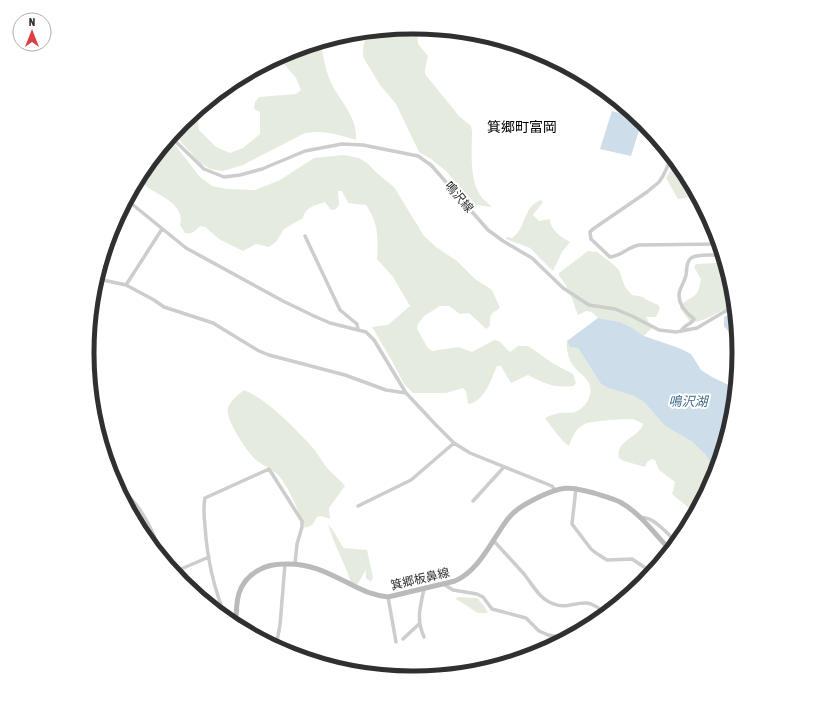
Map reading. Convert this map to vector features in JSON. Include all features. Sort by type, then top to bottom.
[{"type":"main road","name":"箕郷板鼻線","points":[[236,617],[237,599],[245,581],[266,566],[273,564],[306,565],[322,570],[371,594],[379,596],[388,597],[445,585],[460,579],[470,572],[480,560],[492,540],[516,510],[555,490],[568,487],[610,498],[631,509],[666,546]]},
{"type":"street","name":"鳴沢線","points":[[175,141],[204,169],[224,178],[262,169],[305,151],[342,144],[363,145],[418,156],[431,165],[488,230],[503,241],[532,258],[563,288],[589,305],[615,309],[627,313],[660,330],[676,332],[697,328],[729,309]]},
{"type":"street","points":[[669,163],[659,182],[647,192],[593,228],[590,232],[591,239],[610,256],[615,256],[639,245],[713,244]]},
{"type":"street","points":[[131,204],[186,248],[283,301],[323,320],[366,332],[371,336],[406,392],[454,443],[470,453],[552,486],[555,490]]},
{"type":"street","points":[[126,285],[162,229]]},
{"type":"street","points":[[304,236],[340,310],[357,324],[358,329]]},
{"type":"street","points":[[681,331],[694,319],[688,314],[680,303],[679,296],[686,277],[688,262],[692,258],[698,256],[717,255]]},
{"type":"street","points":[[103,280],[126,285],[164,307],[213,323],[259,351],[269,355],[345,375],[386,390],[406,392]]},
{"type":"street","points":[[358,506],[411,480],[454,443]]},
{"type":"street","points":[[473,501],[504,467]]},
{"type":"street","points":[[222,607],[209,557],[204,517],[205,498],[269,469],[302,521],[302,527],[297,544],[295,564]]},
{"type":"street","points":[[576,488],[572,524],[591,550],[607,560],[632,559],[647,569]]},
{"type":"street","points":[[129,498],[147,522],[157,542]]},
{"type":"street","points":[[640,518],[644,517],[651,520],[664,529],[672,538]]},
{"type":"street","points":[[492,540],[548,602],[555,605],[565,606],[589,603],[600,610]]},
{"type":"street","points":[[180,569],[209,557]]},
{"type":"street","points":[[277,640],[280,625],[285,564]]},
{"type":"street","points":[[445,585],[453,590],[477,594],[483,597],[492,609],[526,618],[539,631],[557,637]]},
{"type":"street","points":[[424,589],[419,612],[419,624],[424,637]]},
{"type":"street","points":[[388,597],[396,642]]},
{"type":"street","points":[[403,639],[419,624]]},
{"type":"shaded area","points":[[417,34],[418,44],[428,56],[425,74],[459,116],[471,126],[474,180],[476,188],[481,196],[491,207],[477,205],[472,202],[446,171],[419,152],[396,104],[380,85],[363,57],[363,47],[365,38]]},
{"type":"shaded area","points":[[321,48],[329,78],[354,123],[356,140],[323,132],[303,134],[243,165],[223,171],[210,169],[199,162],[178,138],[197,119],[199,130],[216,147],[230,153],[243,148],[260,134],[260,112],[254,109],[255,102],[259,97],[296,94],[301,90],[296,78],[282,62]]},
{"type":"shaded area","points":[[173,143],[199,176],[212,186],[227,189],[255,190],[280,180],[314,158],[344,155],[359,158],[367,163],[394,187],[424,236],[436,247],[457,261],[475,279],[492,290],[500,308],[491,315],[490,326],[486,329],[469,313],[460,314],[449,306],[440,306],[424,316],[418,324],[417,329],[428,348],[432,351],[458,347],[472,352],[494,340],[499,341],[510,352],[518,346],[528,346],[554,364],[573,374],[576,383],[573,386],[555,386],[528,375],[511,383],[501,366],[497,366],[483,395],[474,402],[468,404],[466,391],[463,388],[446,393],[413,393],[404,384],[372,327],[388,325],[410,306],[393,277],[377,259],[377,231],[373,218],[366,205],[348,203],[342,191],[338,191],[339,205],[336,209],[331,210],[325,202],[311,207],[306,211],[303,218],[284,229],[276,242],[269,247],[256,244],[243,251],[219,239],[205,227],[200,226],[192,233],[185,233],[180,225],[181,218],[176,207],[167,199],[150,189],[143,183]]},
{"type":"shaded area","points":[[672,167],[689,193],[699,212],[695,210],[690,197],[678,199],[666,178]]},
{"type":"shaded area","points":[[541,200],[543,202],[533,215],[539,221],[550,219],[550,223],[554,230],[570,242],[562,252],[553,271],[530,248],[506,239],[507,237],[512,238],[517,233],[531,207]]},
{"type":"shaded area","points":[[588,251],[597,252],[619,270],[625,287],[632,295],[643,297],[658,305],[660,308],[656,317],[646,317],[651,329],[644,336],[631,327],[620,322],[598,318],[592,312],[586,311],[578,315],[568,289],[559,276],[559,273]]},
{"type":"shaded area","points":[[717,263],[720,266],[724,284],[722,286],[725,291],[728,307],[706,319],[690,322],[680,308],[685,302],[696,294],[698,290],[701,279],[694,267],[696,264]]},
{"type":"shaded area","points":[[567,341],[571,346],[578,348],[601,384],[608,388],[634,396],[644,402],[665,426],[691,441],[705,454],[711,465],[691,509],[672,494],[675,482],[659,470],[655,460],[652,459],[647,462],[645,467],[619,458],[620,447],[637,433],[643,424],[635,420],[625,419],[585,424],[575,433],[569,446],[553,429],[545,418],[559,413],[575,412],[581,409],[587,402],[590,393],[587,380],[575,369],[571,362]]},
{"type":"shaded area","points":[[244,390],[262,400],[290,424],[313,448],[328,468],[345,486],[329,508],[330,519],[321,516],[317,517],[312,525],[305,528],[294,500],[283,481],[274,471],[256,460],[243,443],[233,427],[228,413],[228,408],[235,398]]},
{"type":"shaded area","points":[[328,524],[344,548],[367,550],[373,577],[371,582],[366,578],[366,570],[357,585],[351,583]]},
{"type":"shaded area","points":[[457,597],[477,598],[488,613],[478,613],[456,599]]},
{"type":"water","points":[[612,111],[625,115],[640,129],[631,156],[600,149]]},
{"type":"water","points":[[729,314],[731,335],[724,326],[724,317]]},
{"type":"water","name":"鳴沢湖","points":[[598,318],[620,322],[631,327],[644,336],[679,348],[691,354],[701,370],[730,386],[721,435],[711,465],[705,454],[691,441],[665,426],[644,402],[634,396],[608,388],[601,384],[578,348],[570,347],[567,341]]},
{"type":"district","name":"箕郷町富岡","points":[[522,127]]}]
